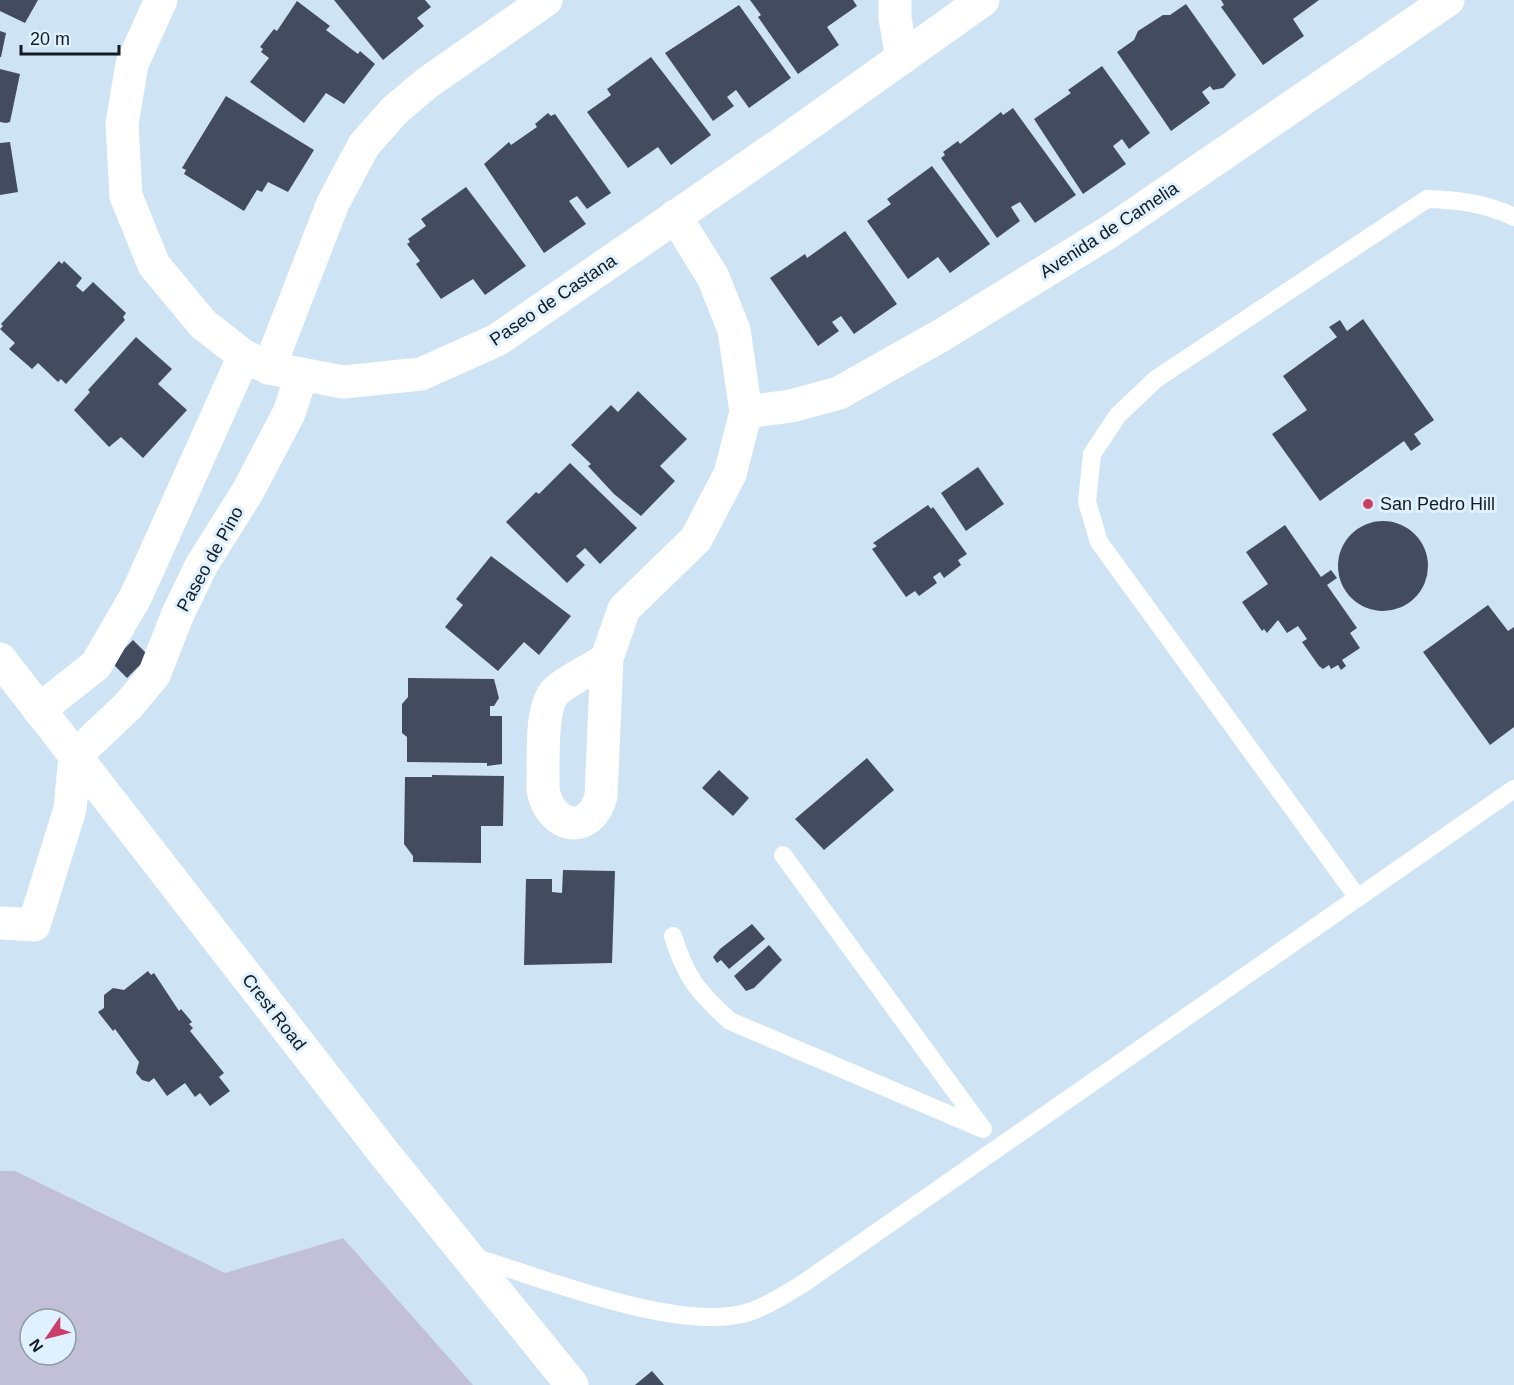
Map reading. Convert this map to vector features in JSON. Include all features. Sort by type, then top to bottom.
[{"type":"street","name":"Paseo de Castana","points":[[161,0],[132,64],[122,124],[126,196],[154,265],[203,324],[256,362],[343,382],[421,374],[496,340],[983,0]]},
{"type":"street","points":[[492,38],[502,22],[504,0]]},
{"type":"street","points":[[39,710],[96,665],[136,596],[364,145],[395,110],[427,82],[546,0]]},
{"type":"street","points":[[895,0],[895,18],[902,58]]},
{"type":"street","name":"Avenida de Camelia","points":[[746,411],[791,406],[839,393],[952,329],[1109,232],[1449,0]]},
{"type":"street","points":[[607,658],[624,609],[696,539],[730,474],[746,411],[734,330],[713,277],[675,216]]},
{"type":"street","name":"Paseo de Pino","points":[[75,756],[128,706],[154,675],[177,616],[201,566],[248,491],[279,433],[289,413],[302,374]]},
{"type":"street","name":"Crest Road","points":[[0,660],[384,1153],[563,1373]]},
{"type":"street","points":[[0,923],[34,925],[70,809],[75,756]]},
{"type":"lane","points":[[1358,898],[1099,542],[1087,502],[1092,454],[1118,415],[1156,379],[1427,199],[1466,200],[1495,207],[1514,217]]},
{"type":"lane","points":[[466,1254],[644,1310],[695,1316],[724,1316],[751,1311],[801,1285],[1514,789]]},
{"type":"lane","points":[[783,855],[998,1148]]},
{"type":"lane","points":[[673,936],[684,969],[701,992],[730,1021],[983,1129]]},
{"type":"shaded area","points":[[0,1171],[15,1171],[225,1273],[343,1238],[473,1385],[0,1385]]},
{"type":"building","points":[[0,0],[38,0],[25,23],[0,11]]},
{"type":"building","points":[[334,0],[425,0],[431,7],[417,18],[424,26],[383,60]]},
{"type":"building","points":[[750,0],[853,0],[857,6],[827,27],[839,45],[798,74],[758,17],[761,15]]},
{"type":"building","points":[[1221,0],[1319,0],[1293,19],[1304,36],[1263,65],[1221,7],[1224,5]]},
{"type":"building","points":[[297,1],[330,26],[326,30],[358,54],[360,51],[375,64],[344,104],[326,93],[304,123],[250,82],[269,58],[261,52],[263,49],[260,47],[274,29],[277,31]]},
{"type":"building","points":[[1186,4],[1236,75],[1223,88],[1213,90],[1210,86],[1202,92],[1210,103],[1171,131],[1117,52],[1134,40],[1138,31]]},
{"type":"building","points":[[739,5],[791,78],[749,108],[736,90],[727,97],[734,106],[713,121],[665,53]]},
{"type":"building","points":[[0,31],[6,33],[1,57],[0,57]]},
{"type":"building","points":[[651,57],[711,135],[671,165],[658,147],[628,168],[587,112],[611,95],[607,89]]},
{"type":"building","points":[[1102,66],[1150,133],[1129,149],[1122,139],[1113,146],[1126,164],[1083,194],[1034,119],[1071,93],[1068,90]]},
{"type":"building","points":[[0,69],[20,74],[10,122],[6,123],[0,122]]},
{"type":"building","points":[[226,96],[314,150],[288,192],[268,182],[262,192],[257,190],[244,211],[184,174],[186,170],[182,168]]},
{"type":"building","points":[[1013,108],[1076,195],[1035,223],[1020,202],[1011,207],[1020,221],[997,238],[941,158],[945,155],[943,152],[958,141],[960,144],[1001,112],[1003,115]]},
{"type":"building","points":[[548,113],[551,116],[555,114],[611,193],[587,209],[577,196],[569,201],[586,224],[544,253],[484,164],[509,142],[511,145],[537,127],[535,124]]},
{"type":"building","points":[[10,142],[18,192],[0,195],[0,143]]},
{"type":"building","points":[[932,166],[990,244],[950,273],[938,257],[908,279],[867,221],[891,204],[887,199]]},
{"type":"building","points":[[466,187],[526,266],[485,295],[473,279],[441,299],[416,264],[420,261],[407,244],[410,242],[408,239],[426,226],[421,219]]},
{"type":"building","points":[[845,231],[897,304],[854,334],[841,316],[832,322],[839,331],[818,346],[770,278],[805,254],[807,258]]},
{"type":"building","points":[[59,261],[62,264],[64,261],[82,278],[76,286],[83,292],[93,282],[126,313],[123,317],[125,320],[66,384],[61,379],[58,382],[38,363],[32,369],[9,349],[15,343],[0,329],[3,326],[1,324]]},
{"type":"building","points":[[1363,319],[1434,420],[1414,434],[1421,444],[1411,451],[1404,441],[1320,501],[1272,434],[1307,410],[1283,376],[1337,337],[1329,327],[1340,320],[1347,331]]},
{"type":"building","points":[[136,337],[172,369],[158,384],[187,410],[143,458],[121,437],[109,447],[74,410],[90,392],[88,390]]},
{"type":"building","points":[[638,391],[687,439],[660,466],[675,481],[641,516],[614,494],[588,466],[591,464],[571,445],[611,405],[618,412]]},
{"type":"building","points":[[570,463],[637,528],[600,564],[585,548],[576,556],[585,565],[567,583],[506,522]]},
{"type":"building","points":[[978,467],[1004,504],[966,531],[941,493]]},
{"type":"building","points":[[928,505],[931,509],[933,507],[967,554],[958,560],[961,565],[944,578],[940,572],[933,577],[937,583],[919,596],[915,591],[906,597],[872,549],[877,546],[873,543]]},
{"type":"building","points":[[1383,521],[1400,524],[1415,534],[1425,549],[1428,566],[1425,583],[1415,598],[1400,608],[1383,611],[1366,608],[1351,598],[1341,583],[1338,566],[1341,549],[1351,534],[1366,524]]},
{"type":"building","points":[[1285,525],[1321,577],[1331,570],[1337,578],[1327,585],[1357,628],[1350,633],[1360,648],[1342,660],[1346,666],[1341,670],[1338,665],[1331,669],[1329,665],[1323,669],[1319,666],[1302,642],[1307,639],[1298,626],[1287,633],[1278,620],[1267,633],[1264,629],[1262,631],[1242,602],[1268,584],[1246,552]]},
{"type":"building","points":[[491,556],[571,616],[539,655],[524,642],[498,671],[445,627],[463,605],[456,599]]},
{"type":"building","points":[[1488,605],[1508,631],[1514,627],[1514,727],[1490,745],[1423,652]]},
{"type":"building","points":[[133,640],[149,656],[127,678],[111,662]]},
{"type":"building","points":[[408,678],[494,679],[499,698],[494,706],[490,706],[490,716],[502,716],[502,764],[487,766],[487,763],[407,762],[407,737],[402,733],[402,704],[408,697]]},
{"type":"building","points":[[867,758],[894,790],[824,850],[795,819]]},
{"type":"building","points":[[719,770],[749,798],[733,816],[702,788]]},
{"type":"building","points":[[432,775],[504,776],[503,826],[481,826],[481,863],[413,862],[413,856],[404,844],[405,777],[432,777]]},
{"type":"building","points":[[563,870],[615,871],[612,963],[524,965],[526,879],[552,879],[552,892],[562,893]]},
{"type":"building","points":[[752,924],[765,939],[729,969],[721,960],[717,963],[713,957],[720,949]]},
{"type":"building","points":[[769,945],[782,960],[754,988],[746,991],[734,976]]},
{"type":"building","points":[[148,971],[151,975],[154,973],[179,1011],[181,1009],[192,1022],[189,1024],[193,1028],[190,1031],[224,1073],[219,1077],[230,1091],[210,1106],[200,1093],[195,1097],[185,1083],[167,1096],[154,1078],[149,1082],[142,1080],[136,1073],[139,1062],[115,1029],[113,1031],[98,1012],[104,1008],[104,995],[113,988],[124,990]]},
{"type":"building","points":[[652,1371],[664,1385],[635,1385]]},
{"type":"place","name":"San Pedro Hill","points":[[1368,504]]}]
